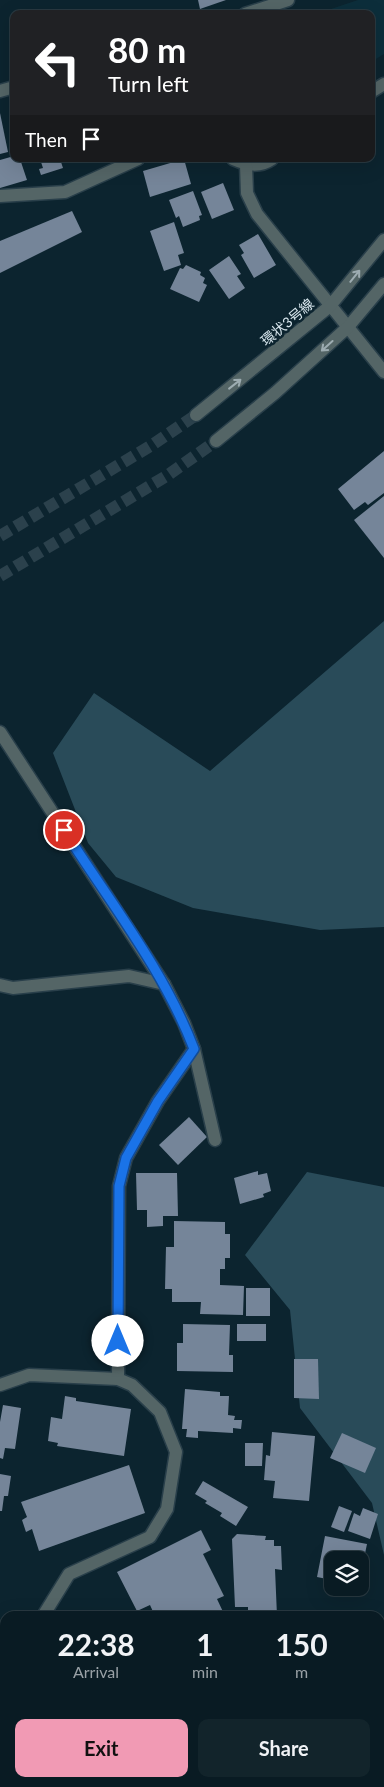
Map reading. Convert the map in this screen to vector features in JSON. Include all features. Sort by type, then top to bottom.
[{"type":"street","points":[[257,10],[288,0]]},
{"type":"street","points":[[0,196],[65,192],[131,162]]},
{"type":"street","points":[[241,162],[246,164],[265,164],[268,162]]},
{"type":"street","points":[[246,164],[247,193],[257,214],[384,372]]},
{"type":"street","name":"環状3号線","points":[[196,415],[330,306],[384,240]]},
{"type":"street","points":[[216,442],[275,393],[348,327],[384,284]]},
{"type":"street","points":[[0,732],[164,984],[184,1023],[194,1049],[203,1082],[214,1140]]},
{"type":"street","points":[[0,985],[13,988],[129,976],[164,984]]},
{"type":"street","points":[[118,1379],[119,1186],[126,1158],[158,1101],[194,1049]]},
{"type":"street","points":[[0,1385],[29,1375],[118,1379],[132,1385],[160,1412],[176,1452],[167,1509],[150,1537],[69,1574],[45,1611]]},
{"type":"shaded area","points":[[358,0],[384,0],[384,54],[375,60],[375,10],[328,10]]},
{"type":"shaded area","points":[[384,621],[384,927],[320,930],[193,908],[116,877],[88,843],[53,753],[94,693],[210,771]]},
{"type":"shaded area","points":[[307,1172],[384,1187],[384,1555],[372,1503],[300,1408],[290,1310],[245,1255]]},
{"type":"building","points":[[198,0],[226,0],[200,9]]},
{"type":"building","points":[[0,113],[8,152],[0,154]]},
{"type":"building","points":[[10,157],[10,162],[21,162],[27,180],[0,188],[0,160]]},
{"type":"building","points":[[41,162],[61,162],[63,168],[41,175],[39,169],[43,168]]},
{"type":"building","points":[[174,162],[185,162],[191,184],[150,197],[143,171]]},
{"type":"building","points":[[223,183],[234,210],[212,219],[201,192]]},
{"type":"building","points":[[193,191],[202,215],[199,216],[200,220],[183,227],[179,216],[176,218],[169,200]]},
{"type":"building","points":[[72,211],[82,232],[0,273],[0,241]]},
{"type":"building","points":[[174,222],[184,253],[178,255],[181,265],[164,271],[150,231]]},
{"type":"building","points":[[258,234],[276,265],[254,278],[241,255],[244,253],[239,245]]},
{"type":"building","points":[[229,256],[241,274],[237,276],[245,288],[229,299],[209,270]]},
{"type":"building","points":[[186,265],[201,272],[200,275],[205,278],[203,283],[207,285],[199,302],[170,289],[180,268],[183,269]]},
{"type":"building","points":[[384,451],[384,493],[368,505],[365,502],[354,510],[338,489]]},
{"type":"building","points":[[384,496],[384,558],[354,520]]},
{"type":"building","points":[[189,1117],[207,1137],[178,1165],[159,1145]]},
{"type":"building","points":[[258,1171],[258,1175],[267,1173],[271,1191],[263,1194],[264,1197],[240,1204],[234,1178]]},
{"type":"building","points":[[136,1173],[177,1173],[178,1216],[163,1216],[163,1226],[147,1227],[147,1210],[137,1210]]},
{"type":"building","points":[[174,1221],[225,1222],[225,1234],[230,1234],[230,1258],[225,1258],[225,1269],[220,1269],[220,1285],[244,1286],[243,1315],[200,1314],[201,1302],[172,1302],[172,1289],[165,1289],[166,1247],[174,1247]]},
{"type":"building","points":[[246,1288],[270,1288],[270,1316],[246,1316]]},
{"type":"building","points":[[183,1324],[230,1325],[229,1355],[233,1355],[233,1372],[177,1371],[177,1343],[183,1343]]},
{"type":"building","points":[[237,1324],[266,1324],[266,1341],[237,1341]]},
{"type":"building","points":[[294,1359],[318,1359],[319,1399],[294,1398]]},
{"type":"building","points":[[185,1389],[220,1392],[220,1396],[229,1396],[228,1415],[235,1416],[234,1420],[242,1420],[241,1429],[233,1428],[233,1433],[198,1431],[198,1438],[186,1437],[187,1429],[182,1429]]},
{"type":"building","points":[[65,1396],[76,1398],[76,1401],[131,1409],[124,1456],[57,1446],[58,1443],[48,1441],[51,1417],[62,1419]]},
{"type":"building","points":[[3,1405],[21,1408],[15,1449],[5,1448],[3,1459],[0,1458],[0,1422]]},
{"type":"building","points":[[272,1432],[315,1436],[309,1501],[273,1498],[275,1481],[264,1480],[266,1455],[270,1456]]},
{"type":"building","points":[[342,1433],[376,1448],[365,1473],[330,1458]]},
{"type":"building","points":[[245,1443],[263,1443],[262,1466],[245,1466]]},
{"type":"building","points":[[129,1465],[145,1513],[39,1551],[32,1529],[26,1532],[22,1520],[27,1517],[21,1502]]},
{"type":"building","points":[[0,1474],[11,1476],[8,1496],[4,1496],[2,1511],[0,1511]]},
{"type":"building","points":[[203,1481],[248,1507],[236,1526],[220,1516],[222,1513],[205,1503],[207,1501],[195,1494]]},
{"type":"building","points":[[339,1506],[352,1511],[344,1532],[331,1527]]},
{"type":"building","points":[[363,1508],[378,1514],[370,1539],[348,1531],[354,1513],[360,1516]]},
{"type":"building","points":[[201,1530],[211,1550],[203,1554],[224,1596],[217,1599],[223,1611],[153,1611],[150,1605],[137,1611],[117,1572]]},
{"type":"building","points":[[237,1534],[266,1536],[265,1540],[274,1540],[274,1546],[281,1546],[282,1570],[275,1569],[277,1611],[248,1611],[248,1607],[235,1607],[232,1539]]},
{"type":"building","points":[[325,1536],[367,1544],[366,1551],[324,1551],[324,1578],[317,1577]]},
{"type":"tunnel","points":[[0,536],[152,445],[196,415]]},
{"type":"tunnel","points":[[0,576],[168,475],[216,441]]},
{"type":"route","points":[[64,830],[164,984],[184,1023],[194,1049],[158,1101],[126,1158],[119,1186],[118,1341]]}]
